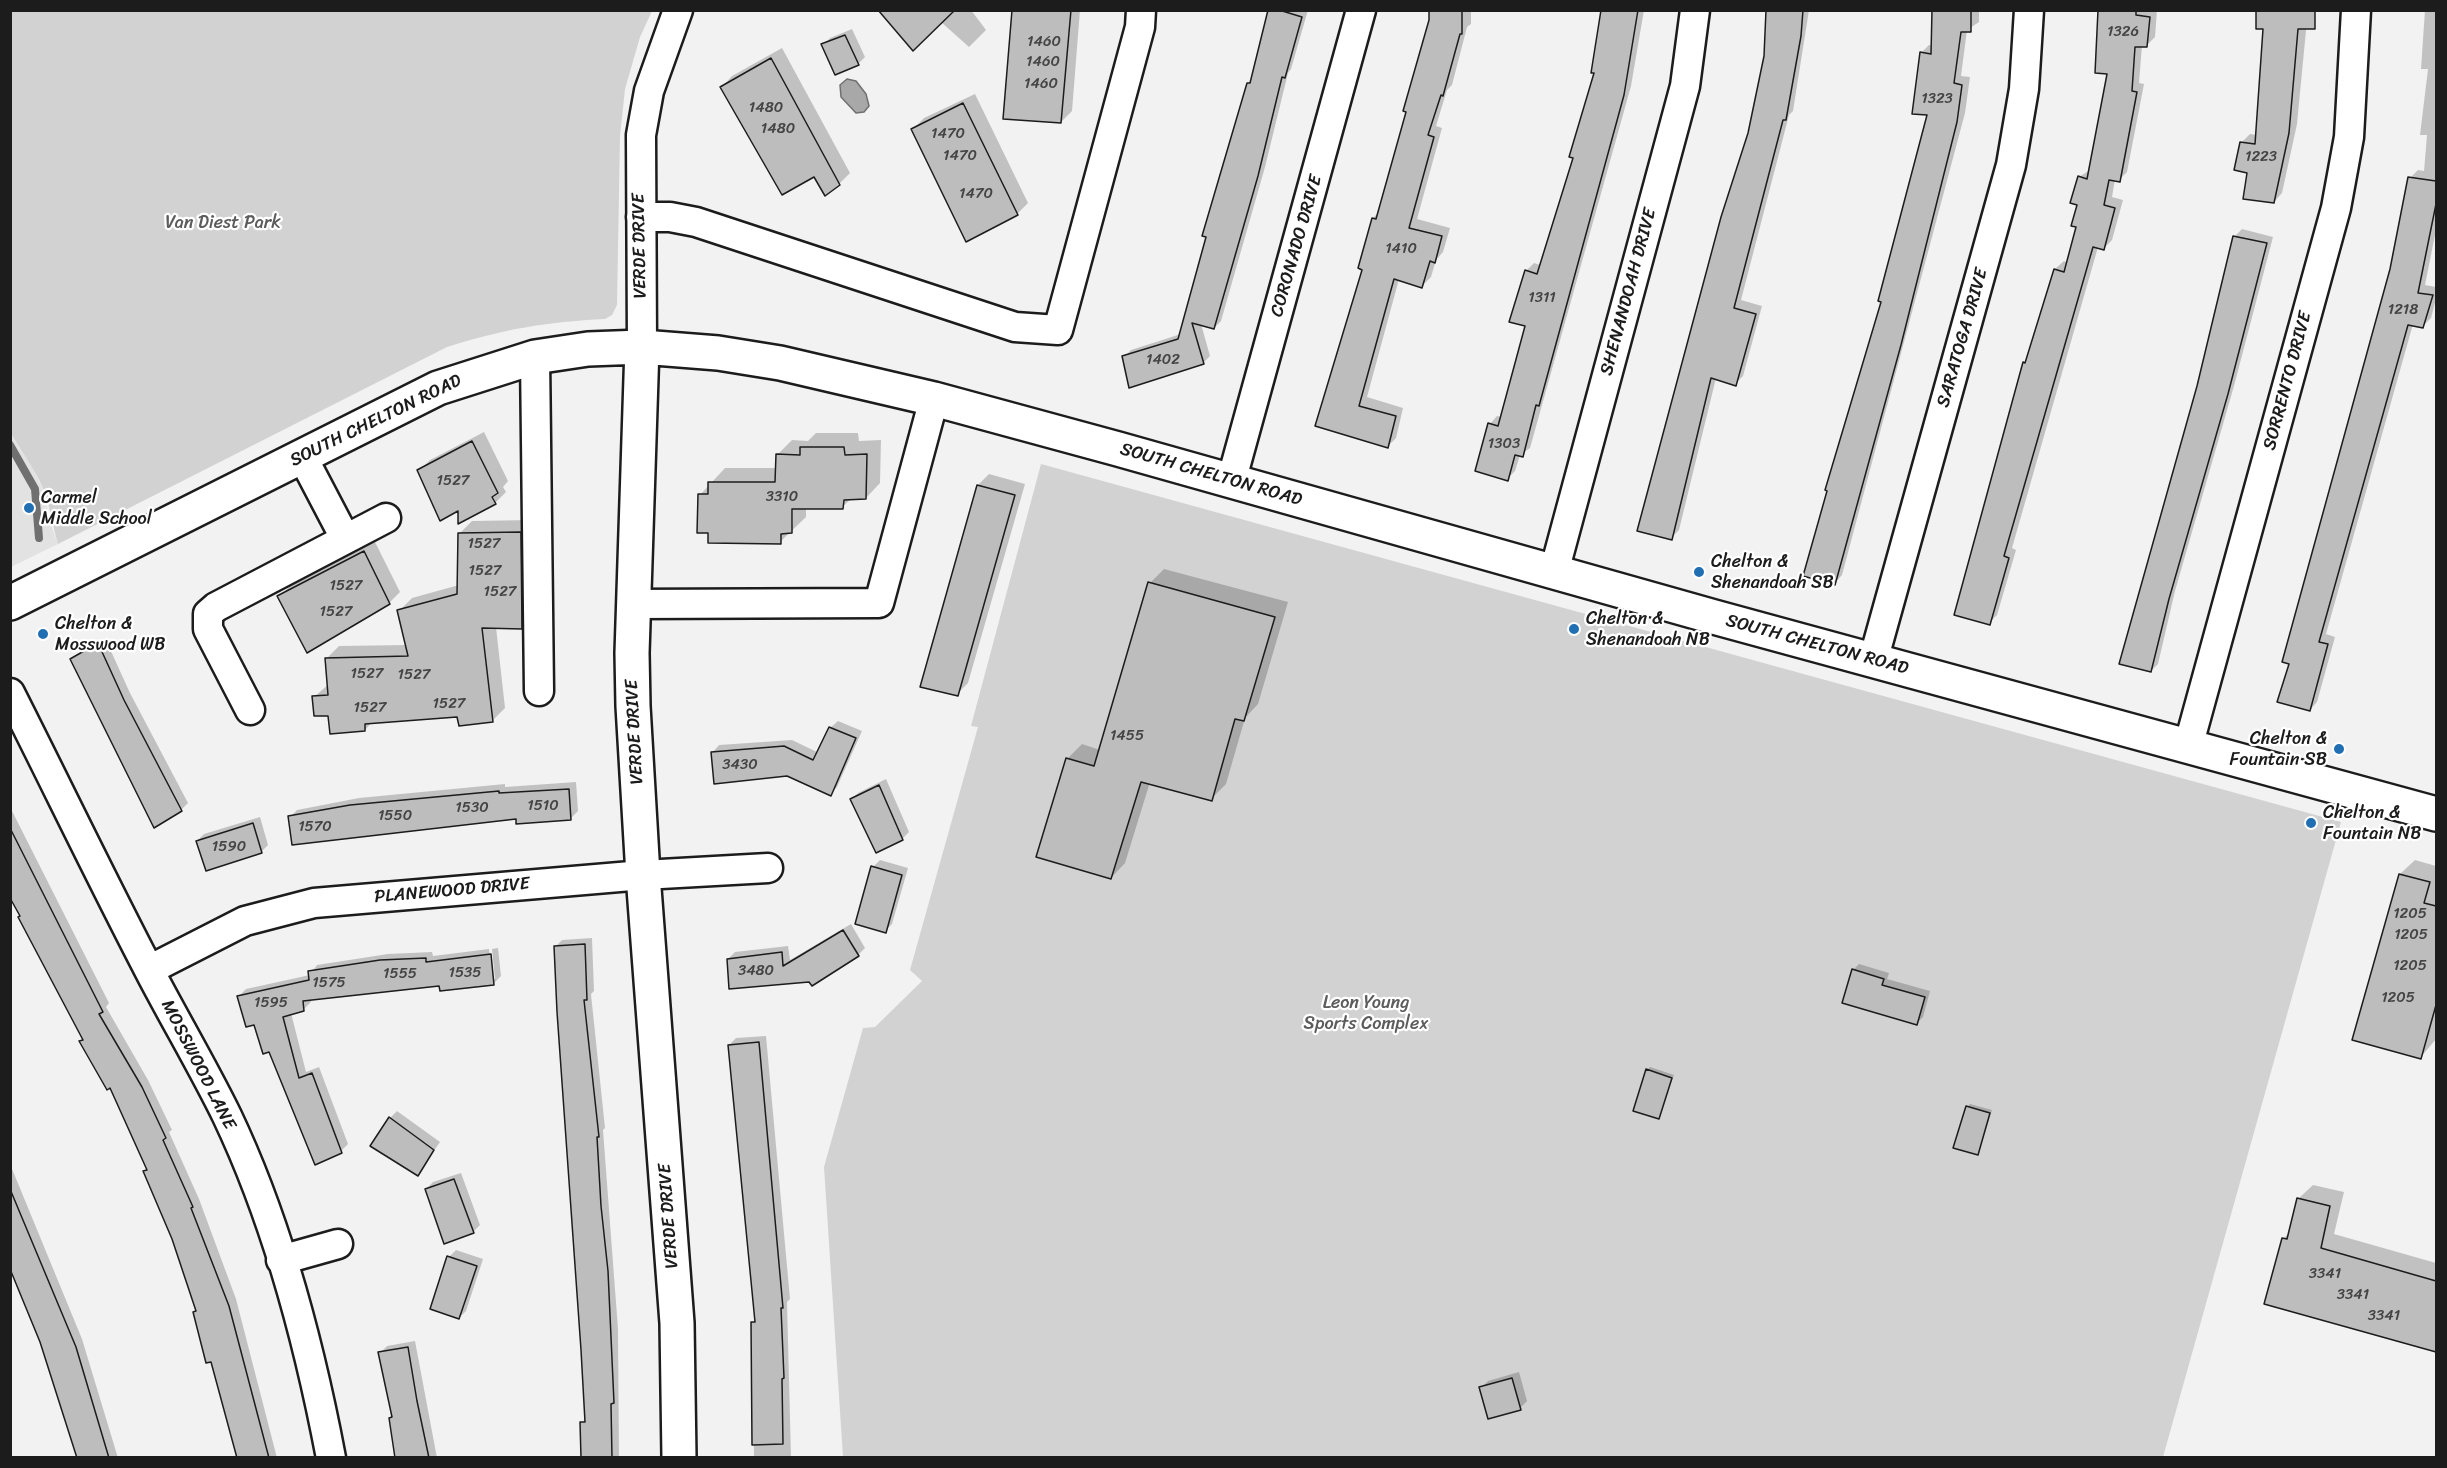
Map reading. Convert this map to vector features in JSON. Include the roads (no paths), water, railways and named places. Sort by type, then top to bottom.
[{"type":"main road","name":"SOUTH CHELTON ROAD","points":[[10,603],[438,388],[535,357],[588,349],[642,347],[718,353],[780,363],[934,399],[2436,814]]},
{"type":"main road","name":"VERDE DRIVE","points":[[642,347],[633,604],[633,706],[643,875],[677,1323],[679,1458]]},
{"type":"street","name":"VERDE DRIVE","points":[[642,347],[641,135],[649,91],[678,10]]},
{"type":"street","points":[[641,217],[670,217],[696,222],[1015,327],[1058,330],[1140,27],[1141,10]]},
{"type":"street","name":"CORONADO DRIVE","points":[[1231,482],[1361,10]]},
{"type":"street","name":"SHENANDOAH DRIVE","points":[[1554,572],[1685,86],[1695,10]]},
{"type":"street","name":"SARATOGA DRIVE","points":[[1873,660],[2011,165],[2024,89],[2029,10]]},
{"type":"street","name":"SORRENTO DRIVE","points":[[2188,747],[2336,208],[2349,137],[2356,10]]},
{"type":"street","points":[[535,357],[539,691]]},
{"type":"street","points":[[633,604],[879,603],[934,399]]},
{"type":"street","points":[[302,456],[345,538]]},
{"type":"street","points":[[250,711],[208,629],[208,614],[216,607],[386,518]]},
{"type":"street","name":"MOSSWOOD LANE","points":[[10,693],[149,970],[227,1117],[281,1260],[317,1384],[331,1458]]},
{"type":"street","name":"PLANEWOOD DRIVE","points":[[149,970],[245,921],[314,903],[643,875],[768,868]]},
{"type":"street","points":[[281,1260],[338,1244]]},
{"type":"waterway","points":[[10,445],[35,489],[39,538]]},
{"type":"place","name":"Carmel Middle School","points":[[29,508]]},
{"type":"place","name":"Chelton & Shenandoah SB","points":[[1699,572]]},
{"type":"place","name":"Chelton & Shenandoah NB","points":[[1574,629]]},
{"type":"place","name":"Chelton & Mosswood WB","points":[[43,634]]},
{"type":"place","name":"Chelton & Fountain SB","points":[[2339,749]]},
{"type":"place","name":"Chelton & Fountain NB","points":[[2311,823]]},
{"type":"park label","name":"Van Diest Park","points":[[223,223]]},
{"type":"park label","name":"Leon Young Sports Complex","points":[[1366,1013]]}]
